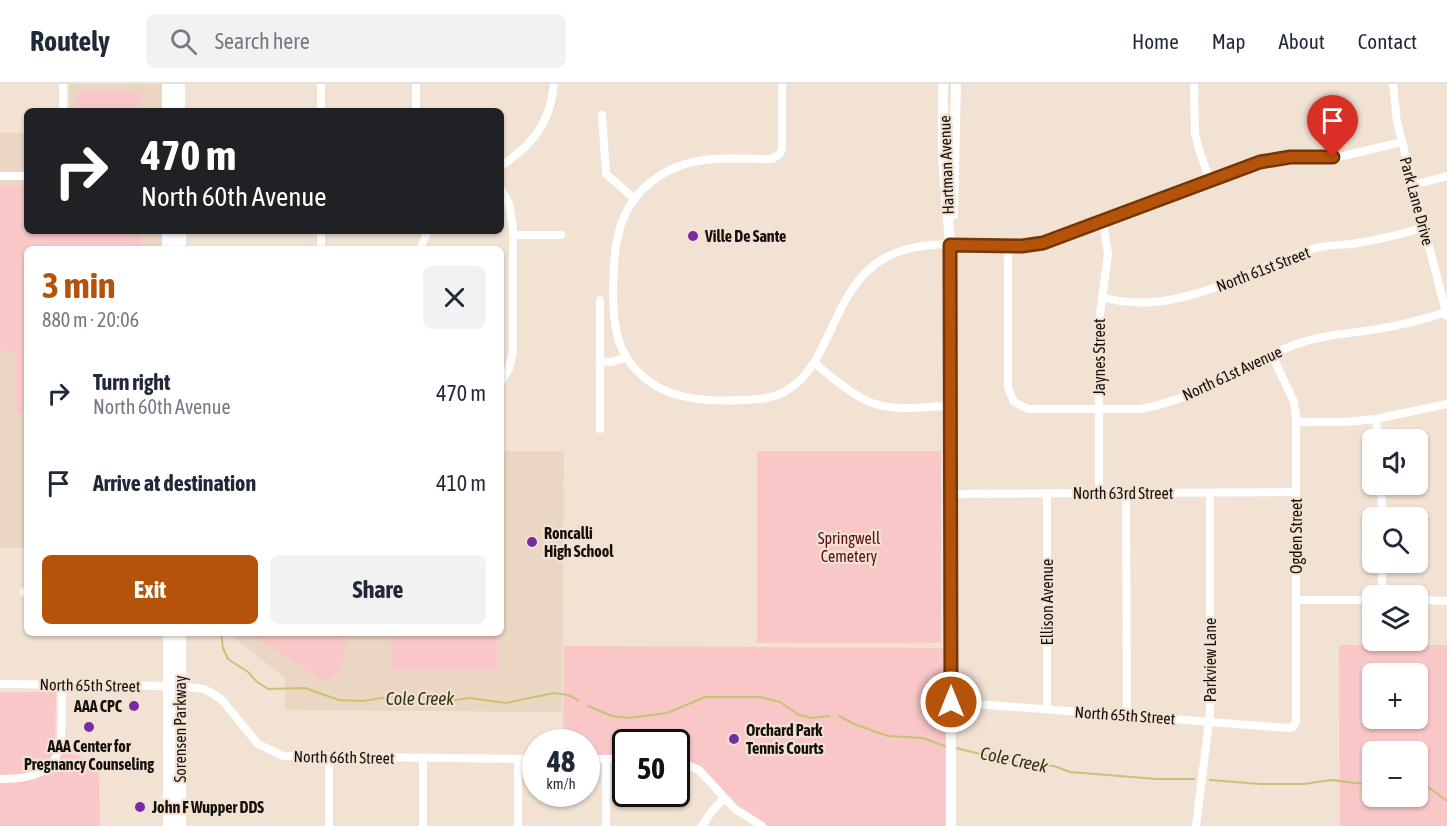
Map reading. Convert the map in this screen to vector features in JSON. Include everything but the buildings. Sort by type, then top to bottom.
[{"type":"main road","points":[[168,84],[168,108]]},
{"type":"main road","points":[[179,84],[179,108]]},
{"type":"main road","name":"Hartman Avenue","points":[[943,84],[943,156],[950,245],[951,826]]},
{"type":"main road","name":"Hartman Avenue","points":[[950,245],[954,197],[956,84]]},
{"type":"main road","name":"Sorensen Parkway","points":[[169,636],[175,686],[180,826]]},
{"type":"main road","name":"Sorensen Parkway","points":[[169,826],[175,686],[180,636]]},
{"type":"street","points":[[63,84],[63,108]]},
{"type":"street","points":[[321,84],[321,108]]},
{"type":"street","points":[[416,84],[416,108]]},
{"type":"street","points":[[504,164],[524,149],[541,128],[550,106],[554,84]]},
{"type":"street","points":[[782,84],[782,148],[776,157],[712,159],[681,165],[656,179],[635,199],[618,230],[614,260],[614,322],[625,358],[639,374],[658,388],[679,396],[699,399],[758,399],[775,395],[794,385],[814,363],[847,294],[868,269],[885,258],[905,250],[950,245],[1033,245],[1052,241],[1271,159],[1343,156],[1402,142]]},
{"type":"street","points":[[1194,84],[1195,134],[1210,180]]},
{"type":"street","name":"Park Lane Drive","points":[[1393,84],[1394,106],[1402,142],[1446,314]]},
{"type":"street","points":[[602,115],[606,174],[635,199]]},
{"type":"street","points":[[0,176],[24,176]]},
{"type":"street","points":[[1413,185],[1447,176]]},
{"type":"street","points":[[504,196],[511,211],[513,235],[513,352],[509,369],[504,377]]},
{"type":"street","name":"Jaynes Street","points":[[1099,493],[1099,321],[1108,254],[1102,222]]},
{"type":"street","name":"North 61st Street","points":[[1102,297],[1140,301],[1181,298],[1316,248],[1375,240],[1424,227]]},
{"type":"street","points":[[513,235],[561,235]]},
{"type":"street","name":"North 61st Avenue","points":[[1008,246],[1008,388],[1011,399],[1028,409],[1140,409],[1165,403],[1316,338],[1385,328],[1446,314]]},
{"type":"street","points":[[600,300],[600,429]]},
{"type":"street","name":"Ogden Street","points":[[1272,355],[1294,402],[1296,422],[1296,722]]},
{"type":"street","points":[[600,361],[611,362],[625,358]]},
{"type":"street","points":[[814,363],[852,392],[873,403],[899,407],[951,406]]},
{"type":"street","points":[[1296,422],[1346,422],[1376,419],[1447,404]]},
{"type":"street","points":[[1376,419],[1377,429]]},
{"type":"street","name":"North 63rd Street","points":[[951,494],[1296,492]]},
{"type":"street","points":[[1126,493],[1127,716]]},
{"type":"street","name":"Parkview Lane","points":[[1196,826],[1210,722],[1210,493]]},
{"type":"street","name":"Ellison Avenue","points":[[1047,494],[1047,709]]},
{"type":"street","points":[[1296,600],[1362,600]]},
{"type":"street","points":[[1428,600],[1447,601]]},
{"type":"street","name":"North 65th Street","points":[[0,684],[175,686]]},
{"type":"street","points":[[0,779],[29,778],[45,770],[55,759],[60,745],[62,684]]},
{"type":"street","name":"North 66th Street","points":[[175,686],[204,689],[221,699],[249,736],[262,746],[283,756],[522,759]]},
{"type":"street","name":"North 65th Street","points":[[951,702],[1288,728],[1293,727],[1296,722]]},
{"type":"street","points":[[329,758],[329,826]]},
{"type":"street","points":[[423,758],[423,826]]},
{"type":"street","points":[[518,759],[518,826]]},
{"type":"street","points":[[600,759],[612,759]]},
{"type":"street","points":[[606,759],[606,826]]},
{"type":"street","points":[[690,766],[699,770],[742,814],[762,826]]},
{"type":"street","points":[[702,826],[724,798]]},
{"type":"shaded area","points":[[69,84],[162,84],[163,108],[69,108]]},
{"type":"shaded area","points":[[0,133],[24,133],[24,234],[163,234],[163,246],[24,246],[24,548],[0,548]]},
{"type":"shaded area","name":"Roncalli High School","points":[[504,451],[564,451],[562,712],[285,710],[285,678],[232,636],[504,636]]},
{"type":"green space","points":[[77,91],[141,91],[141,108],[77,108]]},
{"type":"green space","points":[[0,186],[24,186],[24,234],[141,234],[141,246],[24,246],[24,413],[16,413],[15,351],[0,351]]},
{"type":"green space","name":"Springwell Cemetery","points":[[757,451],[941,451],[941,643],[757,643]]},
{"type":"green space","points":[[254,636],[350,636],[337,676],[324,681]]},
{"type":"green space","points":[[391,636],[497,636],[497,669],[391,669]]},
{"type":"green space","points":[[1339,645],[1362,645],[1362,651],[1428,651],[1428,645],[1447,645],[1447,826],[1340,826]]},
{"type":"green space","points":[[564,646],[947,648],[948,826],[768,826],[736,806],[701,769],[690,762],[690,729],[612,729],[612,756],[600,756],[600,729],[563,729]]},
{"type":"green space","points":[[0,692],[56,692],[55,748],[99,763],[100,826],[0,826]]},
{"type":"waterway","name":"Cole Creek","points":[[221,636],[228,659],[268,689],[305,688],[339,700],[363,701],[413,695],[441,702],[470,698],[506,703],[554,693],[568,695],[578,700]]},
{"type":"waterway","name":"Cole Creek","points":[[588,706],[612,716],[628,718],[667,713],[705,697],[760,697],[780,702],[799,715],[812,718],[829,716]]},
{"type":"waterway","name":"Cole Creek","points":[[839,716],[888,736],[923,738],[947,747]]},
{"type":"waterway","name":"Cole Creek","points":[[956,748],[1021,764],[1054,766],[1070,772],[1157,779],[1194,779]]},
{"type":"waterway","name":"Cole Creek","points":[[1210,780],[1260,784],[1304,784],[1331,780],[1362,784]]},
{"type":"waterway","name":"Cole Creek","points":[[1428,787],[1447,801]]},
{"type":"place","name":"Ville De Sante","points":[[693,236]]},
{"type":"place","name":"Roncalli High School","points":[[532,542]]},
{"type":"place","name":"AAA CPC","points":[[134,706]]},
{"type":"place","name":"AAA Center for Pregnancy Counseling","points":[[89,727]]},
{"type":"place","name":"Orchard Park Tennis Courts","points":[[734,739]]},
{"type":"place","name":"John F Wupper DDS","points":[[140,807]]},
{"type":"route","points":[[951,702],[950,245],[1022,246],[1052,241],[1260,162],[1290,157],[1333,157]]}]
